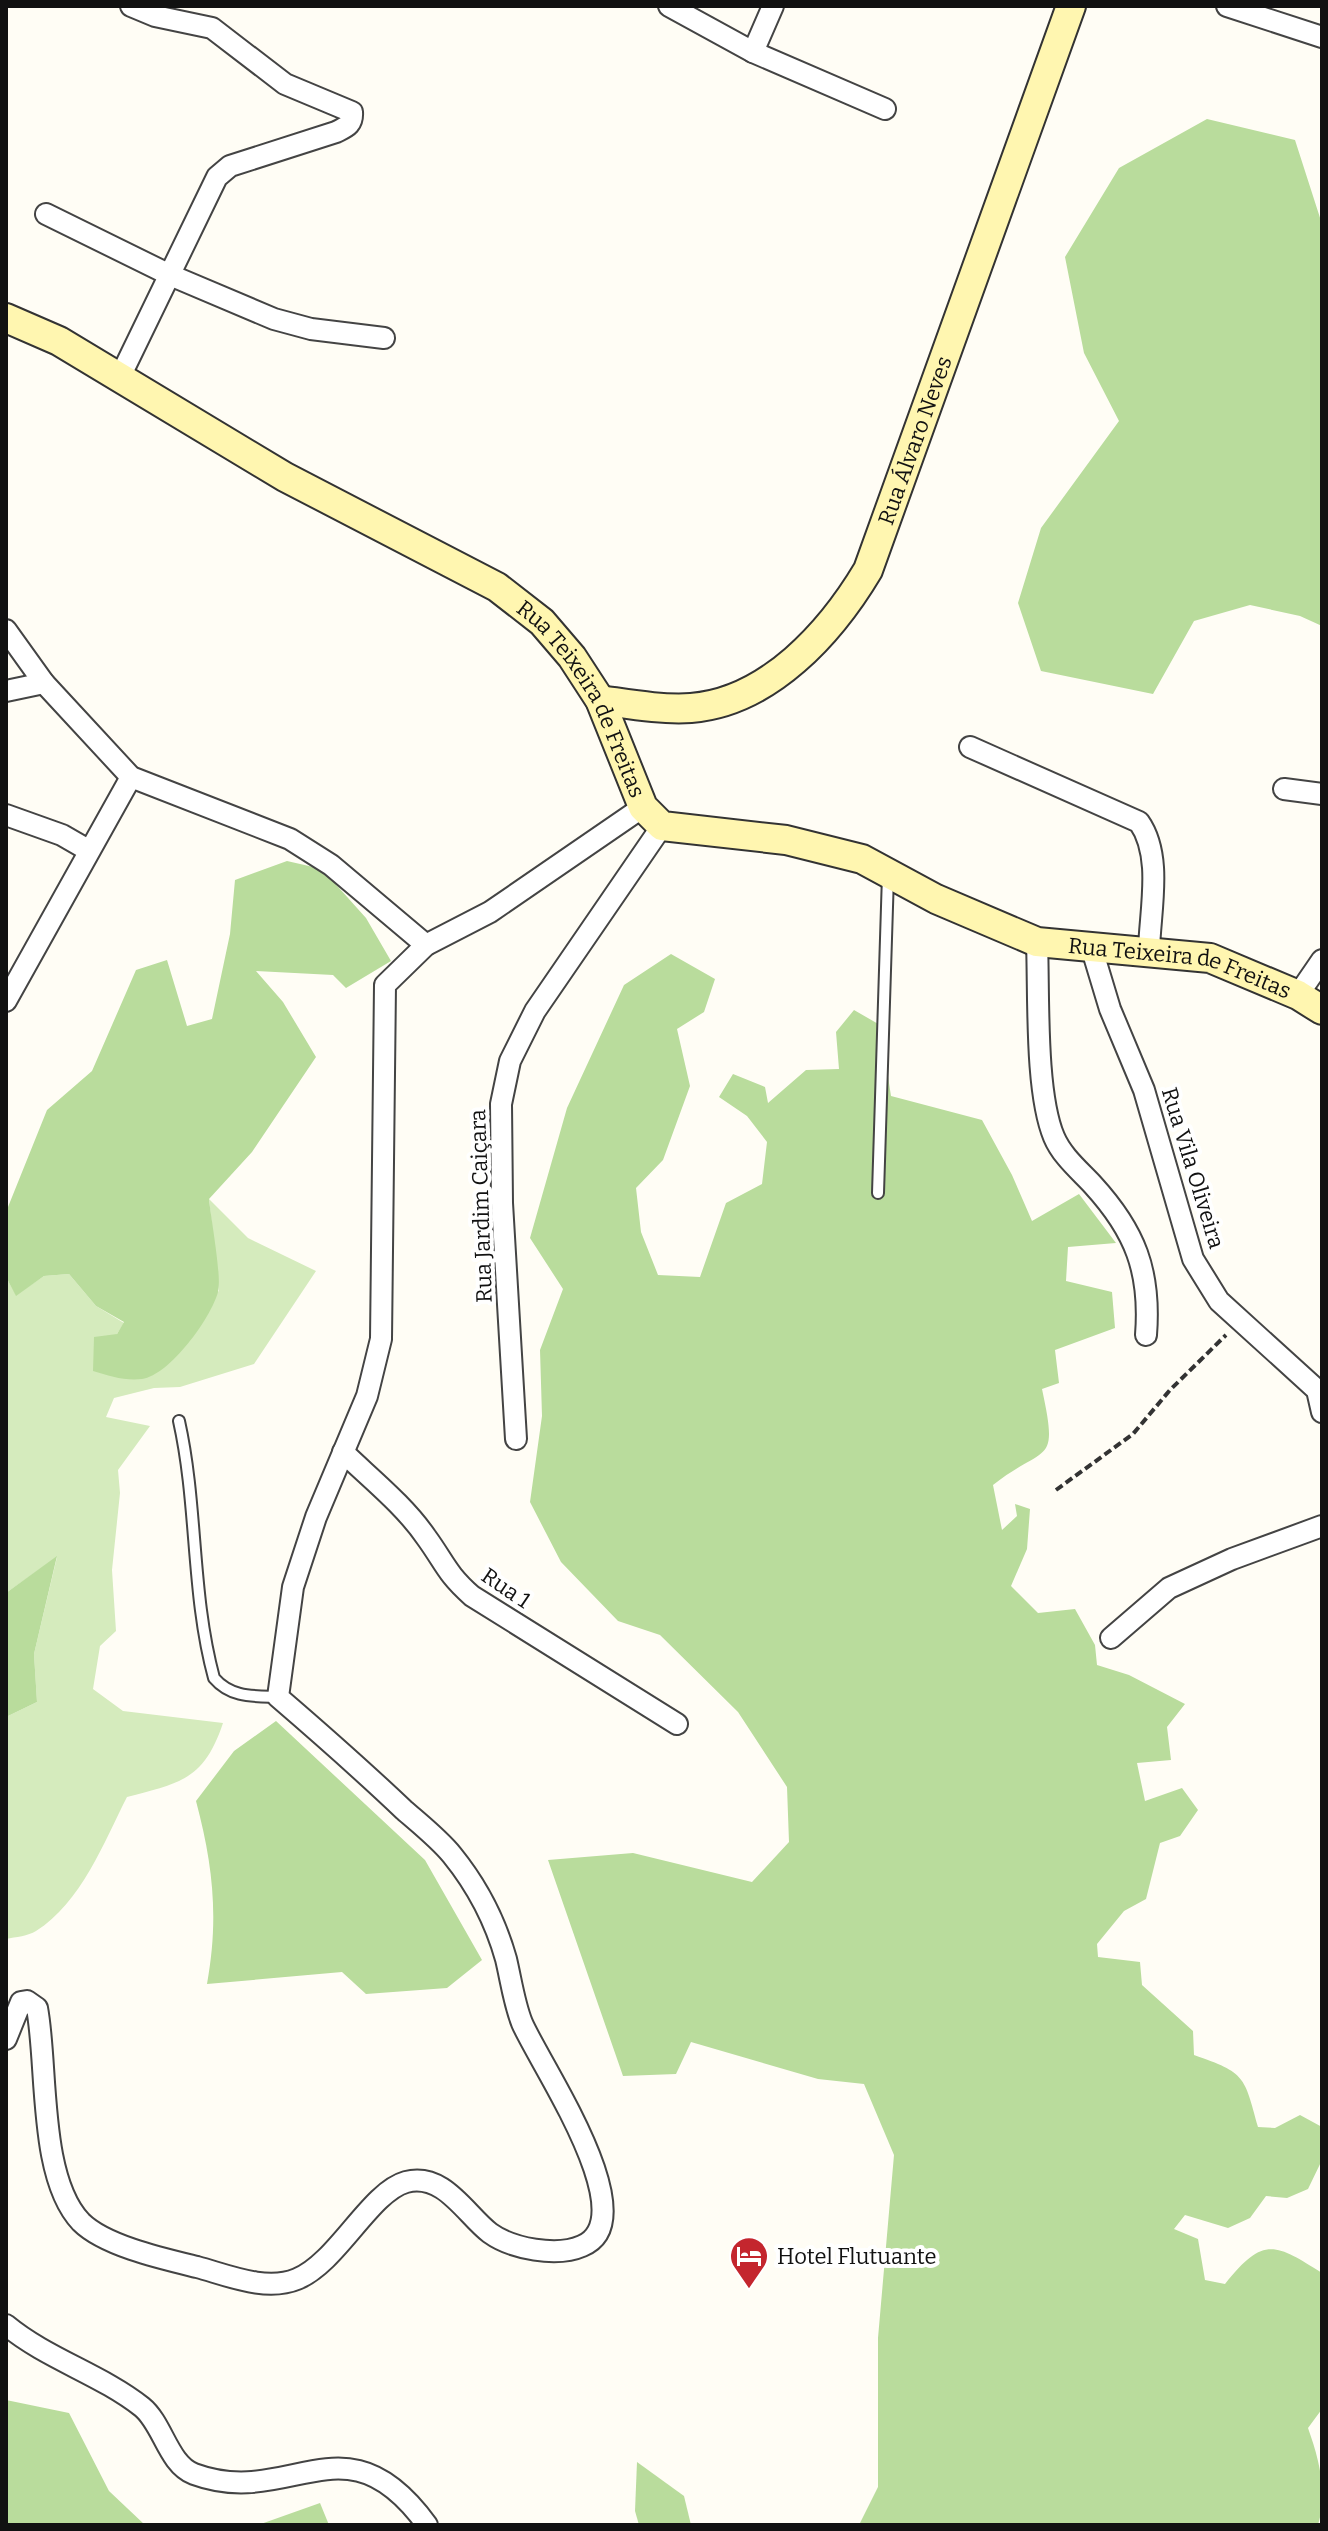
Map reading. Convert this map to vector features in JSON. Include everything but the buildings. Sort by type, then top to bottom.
[{"type":"street","points":[[120,377],[217,177],[230,166],[336,132],[350,124],[352,112],[285,84],[212,28],[155,16],[131,6]]},
{"type":"street","points":[[669,6],[753,52],[885,109]]},
{"type":"street","points":[[753,52],[773,6]]},
{"type":"street","name":"Rua Álvaro Neves","points":[[600,700],[692,708],[727,701],[757,686],[792,662],[847,605],[868,570],[1071,6]]},
{"type":"street","points":[[1227,6],[1322,37]]},
{"type":"street","points":[[46,214],[170,275],[274,319],[311,329],[384,338]]},
{"type":"street","name":"Rua Teixeira de Freitas","points":[[6,318],[59,341],[285,477],[497,587],[542,622],[572,657],[600,700],[652,817],[786,840],[862,859],[936,899],[1037,942],[1210,958],[1298,995],[1322,1010]]},
{"type":"street","points":[[6,630],[44,683],[131,777],[290,839],[331,865],[426,945]]},
{"type":"street","points":[[6,691],[44,683]]},
{"type":"street","points":[[970,747],[1139,822],[1148,835],[1152,852],[1149,950]]},
{"type":"street","points":[[6,1001],[131,777]]},
{"type":"street","points":[[1284,789],[1322,794]]},
{"type":"street","points":[[6,815],[62,835],[88,850]]},
{"type":"street","points":[[6,2039],[21,2002],[27,2001],[37,2008],[49,2140],[67,2201],[82,2223],[152,2256],[255,2282],[298,2279],[327,2256],[390,2189],[410,2181],[437,2186],[463,2203],[491,2234],[531,2248],[557,2252],[584,2246],[598,2233],[604,2213],[600,2178],[521,2021],[504,1955],[483,1896],[450,1852],[278,1697],[293,1587],[316,1517],[367,1396],[381,1339],[385,985],[426,945],[490,912],[652,817]]},
{"type":"street","name":"Rua Jardim Caiçara","points":[[516,1439],[501,1118],[510,1061],[535,1011],[652,817]]},
{"type":"street","points":[[1037,942],[1040,1039],[1048,1118],[1063,1153],[1129,1229],[1144,1287],[1146,1335]]},
{"type":"street","name":"Rua Vila Oliveira","points":[[1091,946],[1110,1009],[1144,1090],[1193,1259],[1219,1301],[1317,1390],[1322,1412]]},
{"type":"street","points":[[1298,995],[1322,960]]},
{"type":"street","name":"Rua 1","points":[[343,1452],[395,1501],[426,1537],[447,1574],[472,1596],[677,1724]]},
{"type":"street","points":[[1111,1638],[1169,1588],[1232,1559],[1322,1526]]},
{"type":"street","points":[[6,2325],[50,2355],[99,2377],[145,2410],[175,2457],[189,2472],[212,2479],[270,2480],[307,2472],[364,2470],[383,2477],[406,2496],[427,2525]]},
{"type":"lane","points":[[878,1193],[888,873]]},
{"type":"lane","points":[[179,1421],[187,1457],[198,1597],[214,1678],[223,1688],[239,1695],[278,1697]]},
{"type":"path","points":[[1056,1490],[1133,1434],[1170,1390],[1239,1321]]},
{"type":"green space","points":[[1207,119],[1295,140],[1322,224],[1322,626],[1300,616],[1250,605],[1194,621],[1153,694],[1041,671],[1018,603],[1041,528],[1119,421],[1084,353],[1065,257],[1119,168]]},
{"type":"green space","points":[[287,861],[322,869],[366,918],[391,961],[346,988],[333,975],[256,971],[283,1002],[316,1057],[252,1152],[209,1199],[219,1285],[214,1303],[198,1330],[177,1357],[153,1375],[129,1379],[93,1371],[94,1337],[117,1334],[124,1322],[96,1306],[69,1274],[44,1276],[16,1296],[6,1277],[8,1207],[47,1110],[92,1071],[136,970],[167,960],[187,1026],[212,1019],[230,934],[235,880]]},
{"type":"green space","points":[[671,954],[715,979],[704,1012],[677,1029],[690,1086],[663,1160],[636,1188],[641,1232],[658,1275],[700,1277],[726,1203],[762,1184],[767,1142],[747,1116],[719,1097],[733,1074],[765,1087],[768,1103],[806,1070],[839,1069],[836,1032],[854,1010],[880,1025],[891,1096],[982,1120],[1012,1175],[1032,1221],[1079,1194],[1116,1243],[1068,1247],[1066,1281],[1112,1292],[1115,1328],[1055,1350],[1059,1383],[1042,1389],[1048,1443],[1044,1451],[993,1485],[1002,1530],[1017,1516],[1015,1504],[1030,1509],[1027,1549],[1011,1586],[1038,1613],[1075,1609],[1095,1645],[1097,1665],[1129,1675],[1185,1704],[1167,1727],[1171,1760],[1137,1763],[1145,1801],[1182,1788],[1198,1810],[1180,1836],[1160,1843],[1146,1899],[1124,1911],[1097,1944],[1098,1957],[1140,1962],[1142,1985],[1193,2031],[1194,2055],[1224,2067],[1240,2079],[1258,2127],[1275,2128],[1300,2115],[1322,2127],[1322,2160],[1308,2189],[1287,2198],[1266,2196],[1250,2218],[1228,2228],[1185,2215],[1174,2229],[1198,2239],[1205,2280],[1225,2284],[1250,2258],[1270,2249],[1292,2255],[1322,2273],[1322,2409],[1308,2428],[1321,2476],[1322,2500],[1318,2525],[859,2525],[878,2487],[878,2338],[894,2155],[864,2084],[818,2079],[691,2042],[676,2074],[623,2076],[548,1860],[633,1853],[752,1882],[789,1842],[787,1787],[738,1712],[660,1635],[618,1621],[561,1562],[530,1502],[542,1416],[540,1350],[563,1289],[530,1238],[567,1108],[624,985]]},
{"type":"green space","points":[[209,1199],[248,1238],[316,1271],[254,1364],[180,1387],[154,1388],[114,1398],[106,1417],[150,1426],[118,1470],[120,1493],[112,1570],[116,1631],[100,1646],[93,1689],[123,1711],[223,1723],[207,1757],[188,1776],[162,1788],[127,1797],[79,1888],[52,1919],[33,1933],[6,1939],[6,1717],[37,1702],[34,1654],[57,1557],[6,1593],[6,1277],[16,1295],[44,1276],[69,1274],[96,1306],[124,1323],[93,1371],[219,1291]]},
{"type":"green space","points":[[57,1556],[34,1654],[37,1702],[6,1717],[6,1593]]},
{"type":"green space","points":[[276,1721],[425,1860],[482,1960],[447,1988],[366,1994],[342,1972],[207,1984],[213,1937],[212,1892],[207,1847],[196,1801],[234,1751]]},
{"type":"green space","points":[[6,2400],[69,2413],[109,2491],[145,2525],[6,2525]]},
{"type":"green space","points":[[637,2462],[684,2496],[691,2525],[639,2525],[635,2511]]},
{"type":"green space","points":[[320,2503],[329,2525],[258,2525]]},
{"type":"place","name":"Hotel Flutuante","points":[[749,2290]]}]
